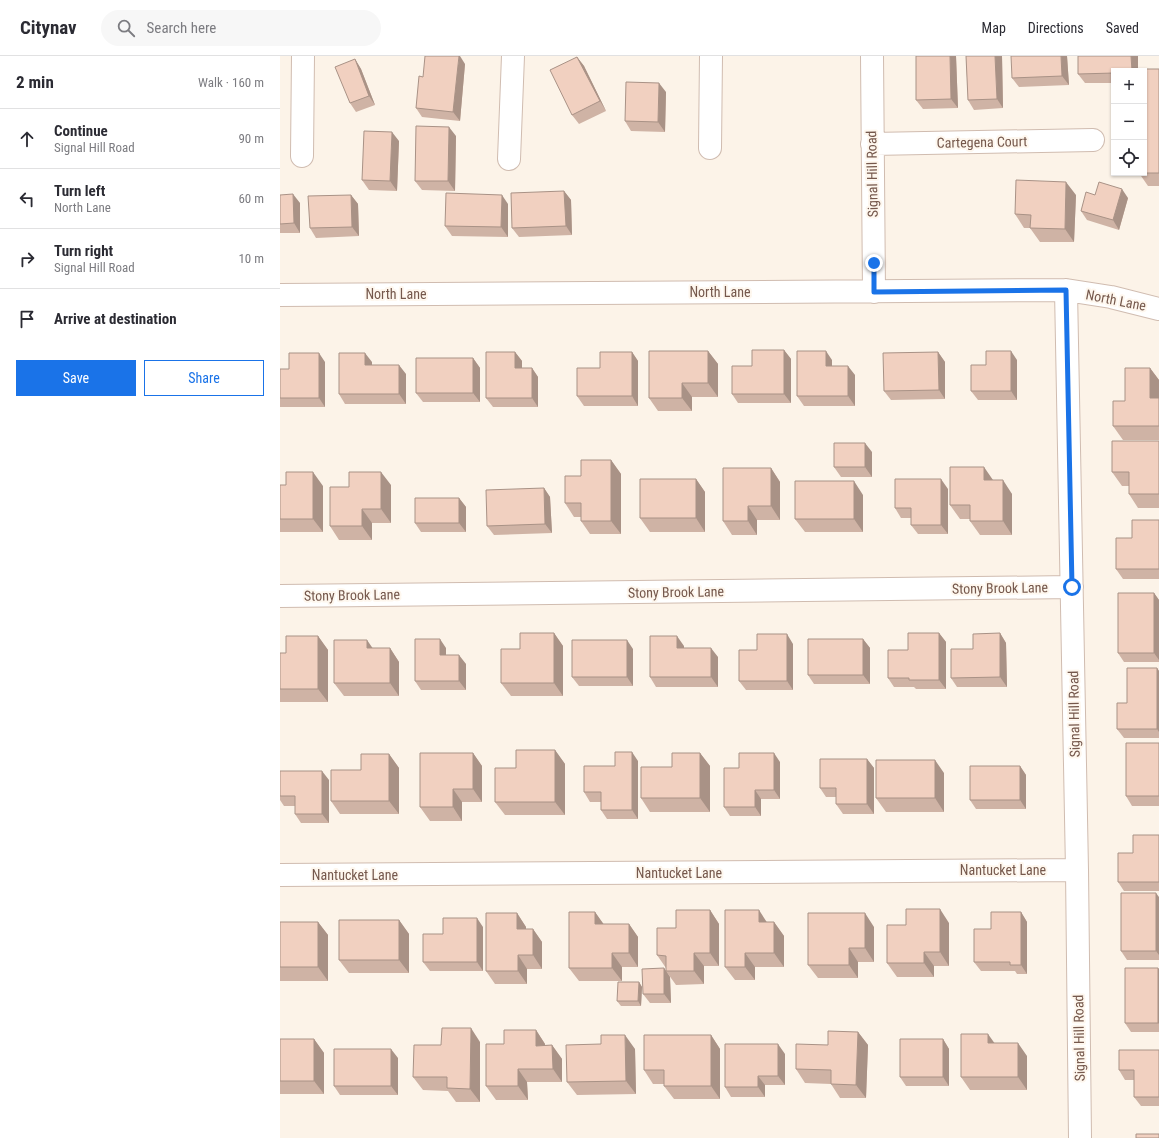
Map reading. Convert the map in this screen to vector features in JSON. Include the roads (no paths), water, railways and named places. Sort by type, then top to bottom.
[{"type":"street","points":[[302,156],[303,56]]},
{"type":"street","points":[[509,159],[513,56]]},
{"type":"street","points":[[710,148],[712,56]]},
{"type":"street","name":"Signal Hill Road","points":[[872,56],[874,292]]},
{"type":"street","name":"Cartegena Court","points":[[872,144],[1093,140]]},
{"type":"street","name":"Signal Hill Road","points":[[1066,290],[1077,870],[1080,1138]]},
{"type":"street","name":"North Lane","points":[[280,295],[1066,290],[1111,297],[1159,309]]},
{"type":"street","name":"Stony Brook Lane","points":[[280,596],[1072,587]]},
{"type":"street","name":"Nantucket Lane","points":[[280,875],[1077,870]]}]
